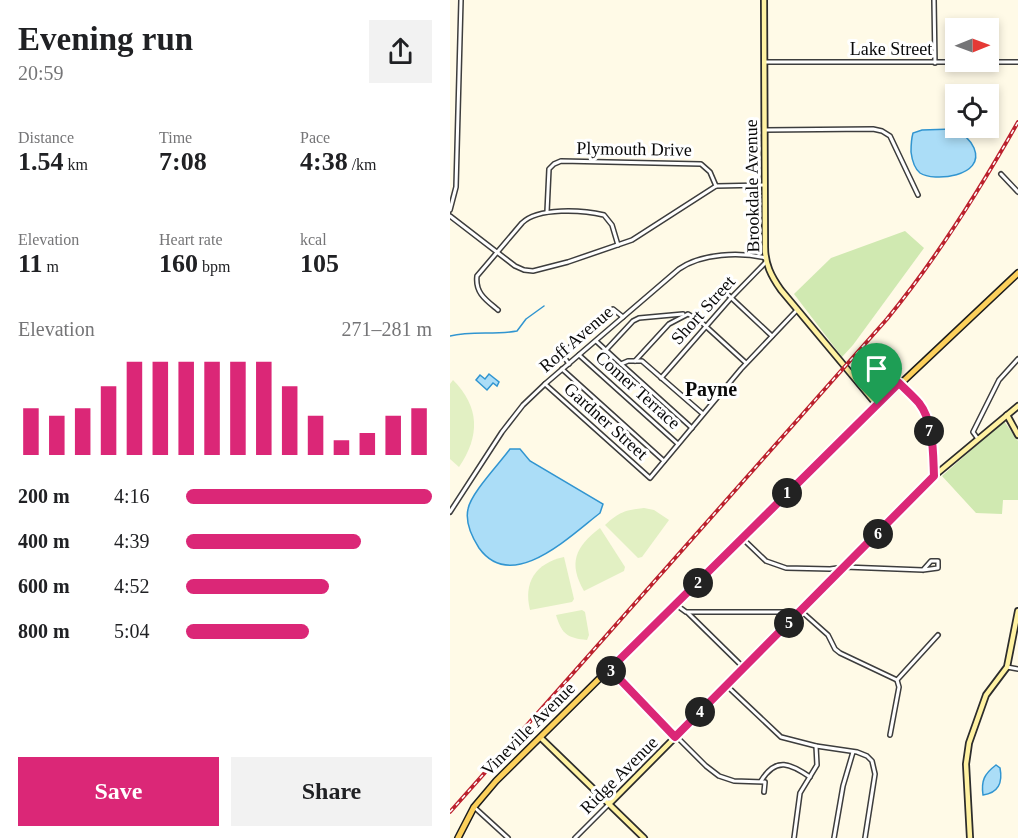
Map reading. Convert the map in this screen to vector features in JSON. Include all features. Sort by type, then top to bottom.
[{"type":"main road","name":"Vineville Avenue","points":[[458,838],[474,807],[483,796],[713,568],[741,537],[899,383],[1018,273]]},
{"type":"street","points":[[450,210],[456,187],[461,0]]},
{"type":"street","name":"Brookdale Avenue","points":[[764,0],[766,260],[773,279],[877,405]]},
{"type":"street","points":[[934,0],[935,63]]},
{"type":"street","name":"Lake Street","points":[[764,62],[1018,62]]},
{"type":"street","points":[[765,130],[882,130],[892,140],[918,195]]},
{"type":"street","name":"Plymouth Drive","points":[[547,212],[547,174],[554,164],[561,161],[701,164],[710,172],[716,186]]},
{"type":"street","points":[[1001,174],[1018,192]]},
{"type":"street","points":[[450,216],[515,266],[528,271],[568,262],[641,236],[716,186],[765,185]]},
{"type":"street","points":[[498,310],[482,295],[477,284],[480,272],[525,220],[537,213],[604,215],[612,225],[618,245]]},
{"type":"street","name":"Roff Avenue","points":[[450,512],[506,426],[545,384],[686,264],[734,255],[752,255],[766,260]]},
{"type":"street","name":"Short Street","points":[[661,378],[766,260]]},
{"type":"street","points":[[724,291],[772,336]]},
{"type":"street","points":[[568,364],[562,354],[614,309],[623,317]]},
{"type":"street","points":[[562,369],[664,461],[746,363],[798,309]]},
{"type":"street","points":[[634,361],[669,324],[688,314]]},
{"type":"street","points":[[606,350],[633,321],[639,318],[691,314],[746,363]]},
{"type":"street","points":[[595,341],[692,428]]},
{"type":"street","name":"Comer Terrace","points":[[579,355],[678,444]]},
{"type":"street","points":[[978,439],[973,432],[999,380],[1018,359]]},
{"type":"street","points":[[621,364],[628,361],[642,361],[703,414]]},
{"type":"street","points":[[899,383],[920,404],[926,417],[934,476]]},
{"type":"street","name":"Gardner Street","points":[[545,384],[650,478],[664,461]]},
{"type":"street","name":"Ridge Avenue","points":[[575,838],[934,476],[1018,406]]},
{"type":"street","points":[[1007,415],[1018,435]]},
{"type":"street","points":[[741,537],[757,554],[774,565],[788,568],[845,567],[923,570],[938,568],[939,561],[931,561],[923,570]]},
{"type":"street","points":[[675,604],[744,668]]},
{"type":"street","points":[[970,838],[966,764],[969,743],[986,695],[1007,667],[1018,611]]},
{"type":"street","points":[[686,612],[799,612],[828,634],[835,649],[840,653],[897,680],[899,687],[890,735]]},
{"type":"street","points":[[897,680],[938,634]]},
{"type":"street","points":[[1007,667],[1018,669]]},
{"type":"street","points":[[610,669],[675,737],[719,776],[734,781],[765,782],[764,792]]},
{"type":"street","points":[[727,686],[782,737],[867,756],[874,766],[874,779],[865,838]]},
{"type":"street","points":[[541,738],[644,838]]},
{"type":"street","points":[[794,838],[800,793],[817,765],[816,746]]},
{"type":"street","points":[[834,838],[843,786],[853,752]]},
{"type":"street","points":[[761,781],[770,769],[787,764],[810,777]]},
{"type":"street","points":[[474,807],[508,838]]},
{"type":"green space","points":[[905,231],[924,248],[842,357],[794,294],[831,258]]},
{"type":"green space","points":[[453,380],[468,401],[474,422],[471,444],[459,467],[450,459],[450,384]]},
{"type":"green space","points":[[1004,421],[1018,441],[1018,500],[1003,500],[1002,514],[976,513],[942,476]]},
{"type":"green space","points":[[644,508],[654,510],[669,520],[642,557],[638,558],[605,525],[623,512]]},
{"type":"green space","points":[[600,528],[625,567],[624,571],[584,591],[576,572],[577,556],[585,542]]},
{"type":"green space","points":[[564,557],[574,599],[572,602],[530,610],[528,591],[534,575],[546,564]]},
{"type":"green space","points":[[582,610],[585,612],[589,635],[587,640],[575,638],[563,631],[556,615]]},
{"type":"water","points":[[945,129],[945,138],[966,138],[974,148],[976,158],[972,165],[966,171],[946,177],[927,176],[920,173],[911,155],[911,142],[913,133],[922,130]]},
{"type":"water","points":[[489,374],[499,382],[497,386],[493,383],[487,390],[476,380],[480,375],[485,379]]},
{"type":"water","points":[[510,449],[520,449],[530,461],[603,504],[600,513],[557,546],[524,563],[508,565],[492,561],[479,548],[470,529],[467,514],[474,495]]},
{"type":"water","points":[[996,765],[1000,768],[1000,783],[996,790],[983,795],[984,778]]},
{"type":"waterway","points":[[450,336],[517,331],[526,319],[544,306]]},
{"type":"railway","points":[[450,812],[887,319],[957,223],[1018,122]]},
{"type":"district","name":"Payne","points":[[711,389]]},
{"type":"route","points":[[899,383],[920,404],[928,425],[934,476],[675,737],[610,669],[877,405],[899,383]]}]
